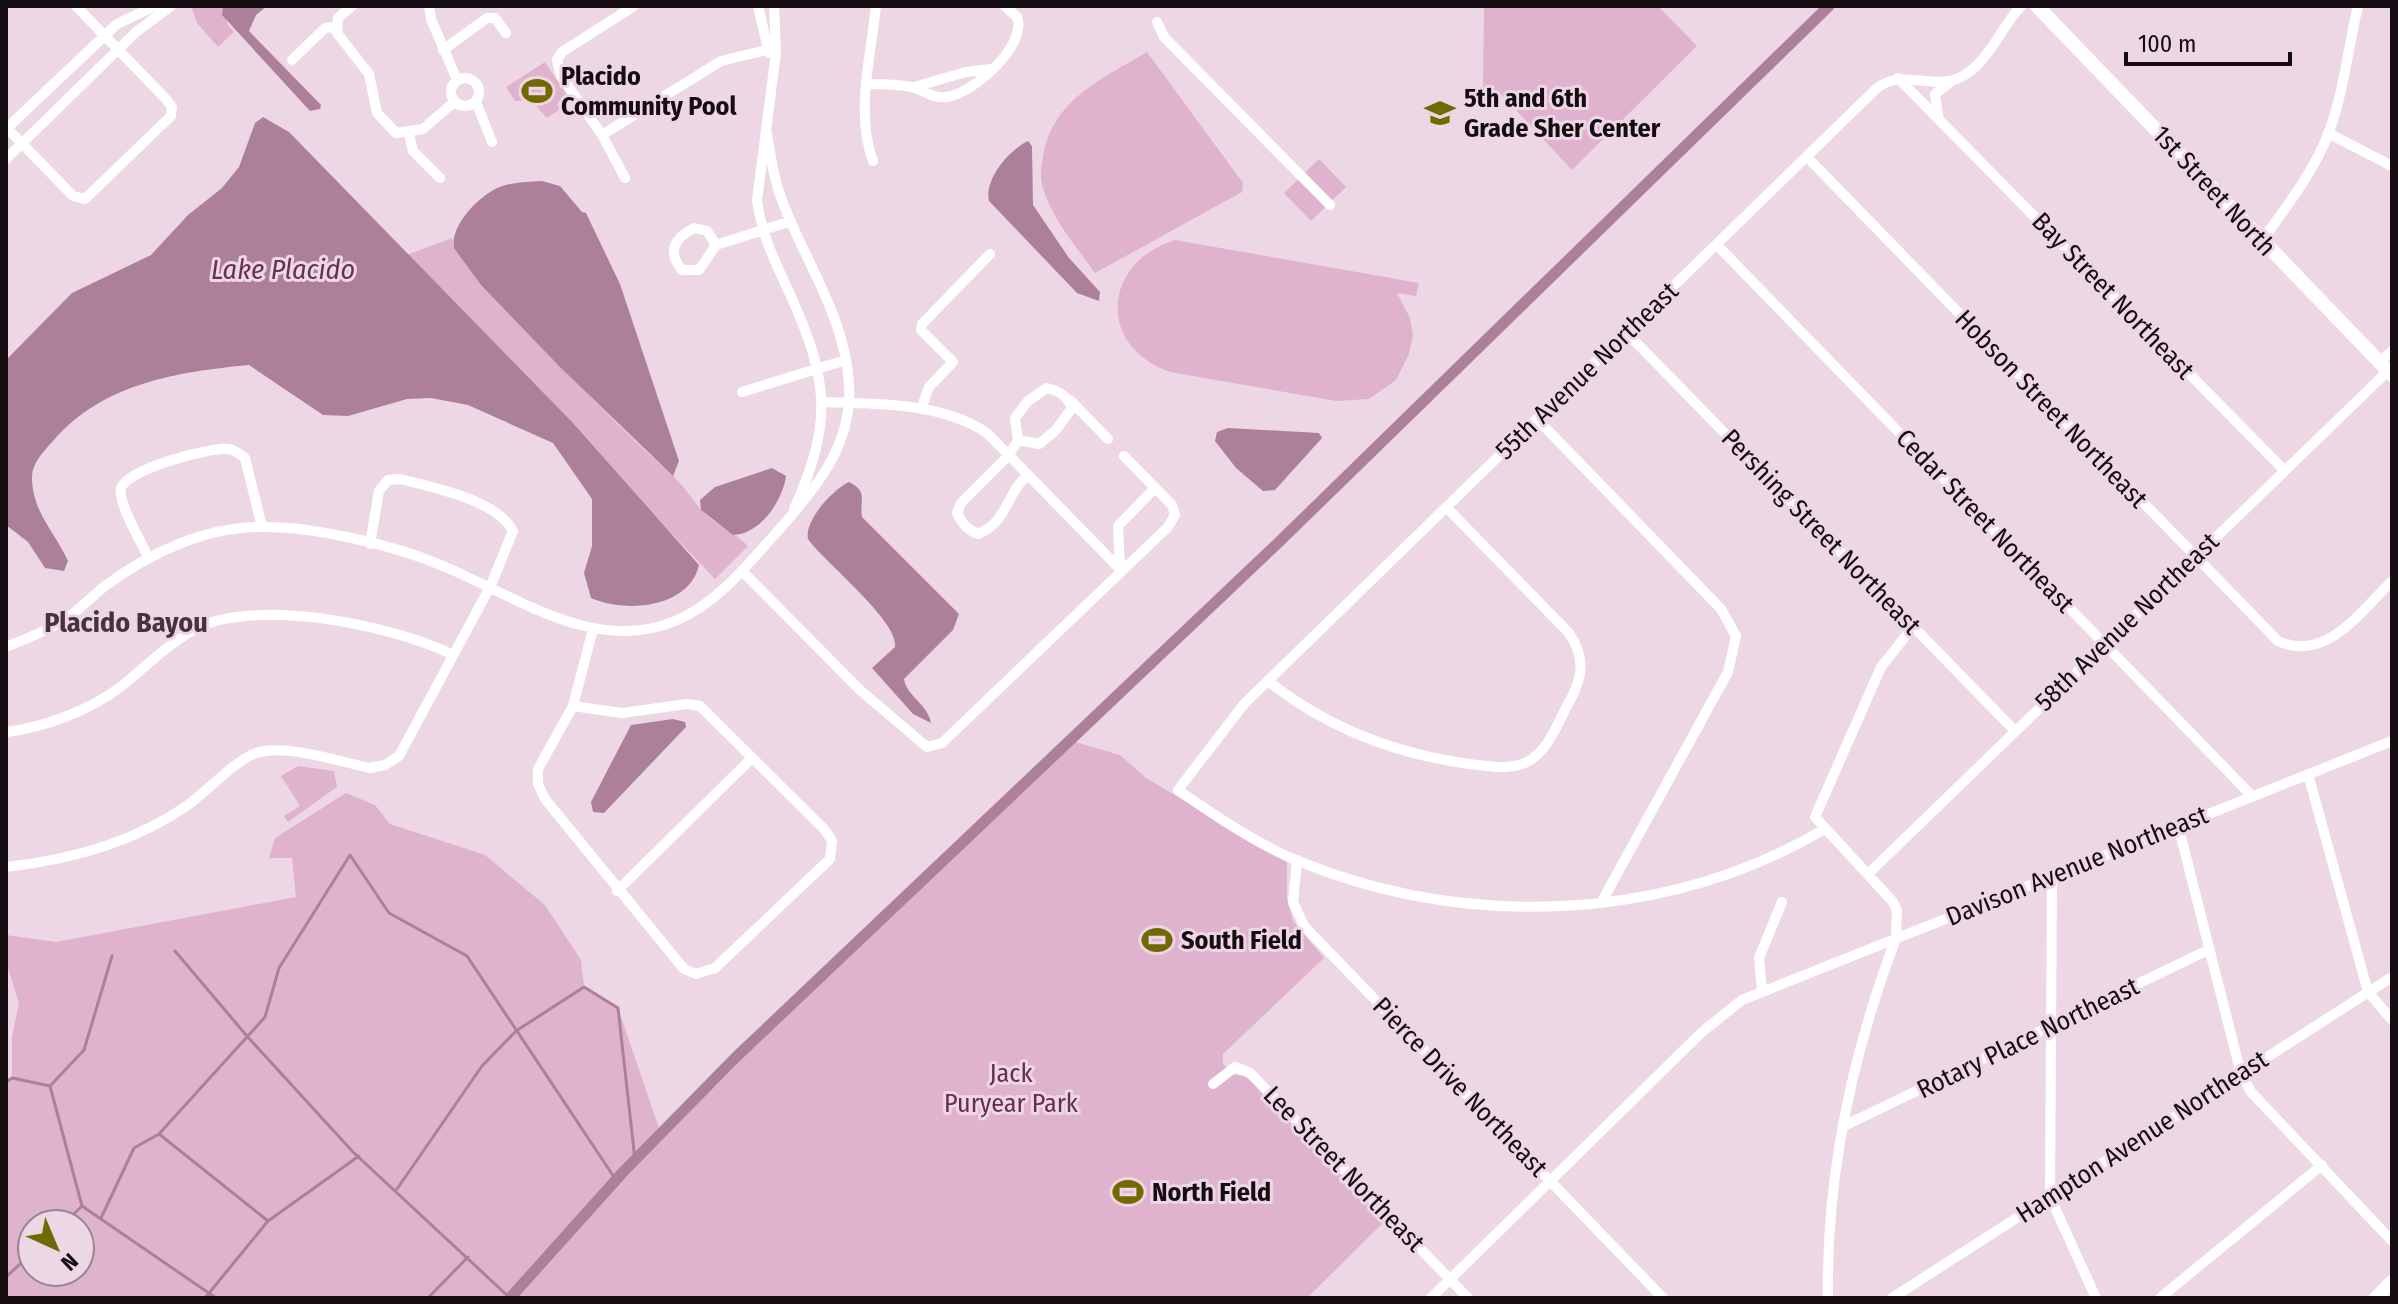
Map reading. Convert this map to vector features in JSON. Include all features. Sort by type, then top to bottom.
[{"type":"street","points":[[76,6],[104,35],[172,107],[166,124],[85,199],[73,196],[6,128],[104,35],[117,24],[155,6]]},
{"type":"street","points":[[6,159],[118,50],[171,6]]},
{"type":"street","points":[[352,6],[338,18],[335,27],[340,40],[369,74],[377,113],[396,133],[409,134],[423,129],[454,102]]},
{"type":"street","points":[[429,6],[443,50],[457,80]]},
{"type":"street","points":[[625,178],[602,135],[561,76],[557,60],[562,52],[634,6]]},
{"type":"street","points":[[758,6],[767,50],[773,62]]},
{"type":"street","points":[[774,6],[776,39],[757,200],[762,230],[814,349],[822,402],[819,447],[790,518]]},
{"type":"street","points":[[873,161],[865,132],[876,6]]},
{"type":"street","points":[[868,84],[914,87],[944,98],[972,87],[1014,45],[1019,34],[1017,17],[1005,6]]},
{"type":"street","points":[[1944,123],[1934,101],[1935,94],[1972,69],[2021,6]]},
{"type":"street","name":"1st Street North","points":[[2037,6],[2386,370]]},
{"type":"street","points":[[2261,242],[2308,174],[2328,133],[2349,62],[2358,6]]},
{"type":"street","points":[[443,50],[487,18],[495,18],[506,33]]},
{"type":"street","points":[[1157,22],[1164,37],[1330,205]]},
{"type":"street","points":[[292,60],[325,28],[335,27]]},
{"type":"street","points":[[602,135],[721,61],[767,50],[776,39]]},
{"type":"street","points":[[914,87],[966,72],[990,69]]},
{"type":"street","points":[[454,102],[450,90],[457,80],[467,78],[476,83],[479,92],[476,102],[492,142]]},
{"type":"street","points":[[1898,78],[1931,83],[1952,81]]},
{"type":"street","name":"Bay Street Northeast","points":[[1898,78],[2283,469]]},
{"type":"street","name":"55th Avenue Northeast","points":[[1297,860],[1225,822],[1178,790],[1232,718],[1877,88],[1898,78]]},
{"type":"street","points":[[454,102],[468,107],[476,102]]},
{"type":"street","points":[[2328,133],[2392,166]]},
{"type":"street","points":[[409,134],[413,151],[440,178]]},
{"type":"street","points":[[6,647],[67,618],[102,588],[148,557],[230,529],[262,527],[370,544],[440,564],[491,585],[545,613],[593,629],[624,631],[673,622],[696,611],[742,571],[825,475],[837,449],[849,403],[846,360],[837,324],[791,221],[774,174],[767,134]]},
{"type":"street","name":"Hobson Street Northeast","points":[[1807,157],[2278,641],[2303,648],[2330,640],[2392,581]]},
{"type":"street","points":[[716,245],[707,231],[694,228],[682,234],[674,245],[674,260],[682,270],[699,270],[716,245],[791,221]]},
{"type":"street","name":"Cedar Street Northeast","points":[[1717,245],[2252,796]]},
{"type":"street","points":[[921,409],[929,387],[953,362],[921,330],[922,324],[990,254]]},
{"type":"street","name":"Pershing Street Northeast","points":[[1627,333],[2015,731]]},
{"type":"street","name":"58th Avenue Northeast","points":[[1868,874],[2386,370],[2392,351]]},
{"type":"street","points":[[742,392],[846,360]]},
{"type":"street","points":[[1028,475],[1018,483],[1010,505],[997,523],[978,534],[970,531],[957,513],[961,503],[1009,455],[1018,440],[1015,418],[1039,392],[1047,388],[1059,391],[1108,439]]},
{"type":"street","points":[[1018,440],[1039,444],[1055,431],[1072,408],[1069,399]]},
{"type":"street","points":[[822,402],[921,409],[965,418],[987,433],[1120,569]]},
{"type":"street","points":[[1537,419],[1721,609],[1736,636],[1728,672],[1601,903]]},
{"type":"street","points":[[148,557],[121,500],[121,489],[128,479],[181,458],[230,449],[245,458],[262,527]]},
{"type":"street","points":[[742,571],[860,690],[927,747],[942,743],[1120,569],[1168,527],[1175,515],[1172,505],[1124,456]]},
{"type":"street","points":[[6,867],[41,863],[115,843],[170,818],[255,753],[277,751],[370,768],[385,765],[399,756],[491,585],[513,531],[507,519],[446,491],[400,479],[388,480],[379,491],[370,544]]},
{"type":"street","points":[[1120,569],[1118,526],[1155,488]]},
{"type":"street","points":[[1268,681],[1317,714],[1382,743],[1423,756],[1510,768],[1540,753],[1576,691],[1582,666],[1576,643],[1446,507]]},
{"type":"street","points":[[6,732],[58,720],[91,704],[120,688],[189,632],[216,618],[267,614],[346,624],[406,634],[453,655]]},
{"type":"street","points":[[1828,1298],[1836,1176],[1852,1077],[1896,938],[1897,911],[1893,902],[1815,817],[1881,667],[1913,627]]},
{"type":"street","points":[[573,706],[622,713],[687,704],[700,706],[825,830],[832,841],[830,859],[715,968],[696,974],[677,961],[617,891],[545,799],[538,784],[543,757],[573,706],[593,629]]},
{"type":"street","name":"Davison Avenue Northeast","points":[[1762,990],[2392,741]]},
{"type":"street","points":[[617,891],[751,759]]},
{"type":"street","points":[[2308,774],[2368,992],[2392,1020]]},
{"type":"street","points":[[2178,825],[2241,1074],[2251,1092],[2392,1241]]},
{"type":"street","points":[[1297,860],[1374,887],[1443,902],[1543,907],[1601,903],[1698,884],[1766,860],[1825,829]]},
{"type":"street","name":"Pierce Drive Northeast","points":[[1297,860],[1293,902],[1304,926],[1663,1298]]},
{"type":"street","points":[[2052,876],[2050,1197],[2096,1298]]},
{"type":"street","points":[[1431,1298],[1702,1032],[1742,1000],[1762,990],[1759,958],[1780,907],[1790,920]]},
{"type":"street","name":"Rotary Place Northeast","points":[[1846,1125],[2208,950]]},
{"type":"street","name":"Hampton Avenue Northeast","points":[[1892,1298],[2392,977]]},
{"type":"street","name":"Lee Street Northeast","points":[[1213,1084],[1235,1067],[1250,1073],[1468,1298]]},
{"type":"street","points":[[2160,1298],[2322,1165]]},
{"type":"street","points":[[2376,1298],[2392,1282]]},
{"type":"green space","points":[[191,6],[223,6],[228,25],[234,32],[218,47],[197,23]]},
{"type":"green space","points":[[1484,6],[1658,6],[1697,46],[1572,170],[1497,90],[1491,97],[1483,90]]},
{"type":"green space","points":[[1147,52],[1243,183],[1242,192],[1095,273],[1052,211],[1041,181],[1043,157],[1048,137],[1068,106],[1097,82]]},
{"type":"green space","name":"Placido Community Pool","points":[[545,62],[567,95],[557,104],[560,109],[547,118],[531,100],[515,101],[506,87]]},
{"type":"green space","points":[[1319,159],[1346,187],[1311,221],[1284,193]]},
{"type":"green space","points":[[452,238],[454,248],[588,394],[678,481],[705,514],[748,546],[715,579],[407,255]]},
{"type":"green space","points":[[1175,240],[1419,283],[1416,296],[1397,293],[1410,318],[1413,335],[1409,354],[1396,380],[1369,399],[1336,401],[1170,372],[1146,360],[1129,344],[1120,325],[1118,304],[1122,285],[1133,266],[1151,251]]},
{"type":"green space","name":"Jack Puryear Park","points":[[1068,740],[1120,755],[1146,778],[1287,862],[1287,899],[1293,921],[1324,958],[1223,1054],[1223,1064],[1234,1075],[1246,1076],[1385,1221],[1307,1298],[6,1298],[6,1082],[12,1078],[12,1037],[19,1003],[6,962],[6,935],[56,942],[296,897],[292,858],[269,858],[275,838],[346,793],[375,805],[390,824],[485,855],[545,905],[581,960],[584,987],[618,1008],[661,1134]]},
{"type":"green space","points":[[298,766],[334,771],[337,787],[288,822],[284,816],[300,806],[281,776]]},
{"type":"water","points":[[223,6],[267,6],[256,15],[249,31],[321,105],[320,109],[310,111],[222,15]]},
{"type":"water","name":"Lake Placido","points":[[263,117],[289,132],[572,422],[699,565],[693,580],[683,591],[654,604],[637,606],[605,603],[591,598],[584,573],[592,546],[592,499],[553,443],[468,405],[431,398],[407,399],[348,416],[323,415],[249,365],[169,377],[118,393],[73,421],[50,445],[34,467],[33,489],[40,511],[68,561],[64,571],[45,568],[28,542],[6,525],[6,360],[72,293],[151,255],[188,215],[222,188],[239,167],[255,123]]},
{"type":"water","points":[[1028,141],[1032,146],[1033,205],[1069,258],[1100,292],[1099,301],[1077,293],[989,201],[988,192],[994,175],[1013,151]]},
{"type":"water","points":[[542,181],[560,186],[586,213],[620,284],[679,461],[673,476],[560,367],[481,285],[454,248],[456,231],[481,198],[502,186]]},
{"type":"water","points":[[1228,428],[1319,433],[1322,438],[1275,490],[1263,491],[1236,468],[1215,441],[1217,432]]},
{"type":"water","points":[[772,468],[786,476],[784,485],[775,505],[752,529],[733,535],[701,510],[700,500],[715,487]]},
{"type":"water","points":[[849,482],[861,493],[862,517],[959,614],[953,630],[904,679],[931,723],[913,714],[872,668],[895,647],[893,636],[873,607],[808,539],[810,523],[821,506]]},
{"type":"water","points":[[673,719],[685,722],[686,727],[604,813],[593,812],[591,802],[631,725]]},
{"type":"waterway","points":[[510,1298],[624,1171],[735,1058],[1279,542],[1829,6]]},
{"type":"waterway","points":[[101,1218],[134,1148],[159,1134],[265,1017],[279,968],[350,855],[389,913],[467,956],[616,1180]]},
{"type":"waterway","points":[[175,951],[246,1035],[353,1152],[510,1298]]},
{"type":"waterway","points":[[112,956],[84,1050],[50,1086],[82,1206],[216,1298]]},
{"type":"waterway","points":[[397,1189],[482,1066],[516,1031],[584,987],[618,1008],[635,1160]]},
{"type":"waterway","points":[[6,1082],[12,1078],[50,1086]]},
{"type":"waterway","points":[[159,1134],[268,1221]]},
{"type":"waterway","points":[[205,1298],[268,1221],[359,1156]]},
{"type":"waterway","points":[[428,1298],[468,1257]]},
{"type":"waterway","points":[[6,1277],[16,1268]]},
{"type":"place","name":"Placido Community Pool","points":[[537,91]]},
{"type":"place","name":"5th and 6th Grade Sher Center","points":[[1440,113]]},
{"type":"place","name":"South Field","points":[[1157,940]]},
{"type":"place","name":"North Field","points":[[1128,1192]]},
{"type":"district","name":"Placido Bayou","points":[[126,622]]}]
